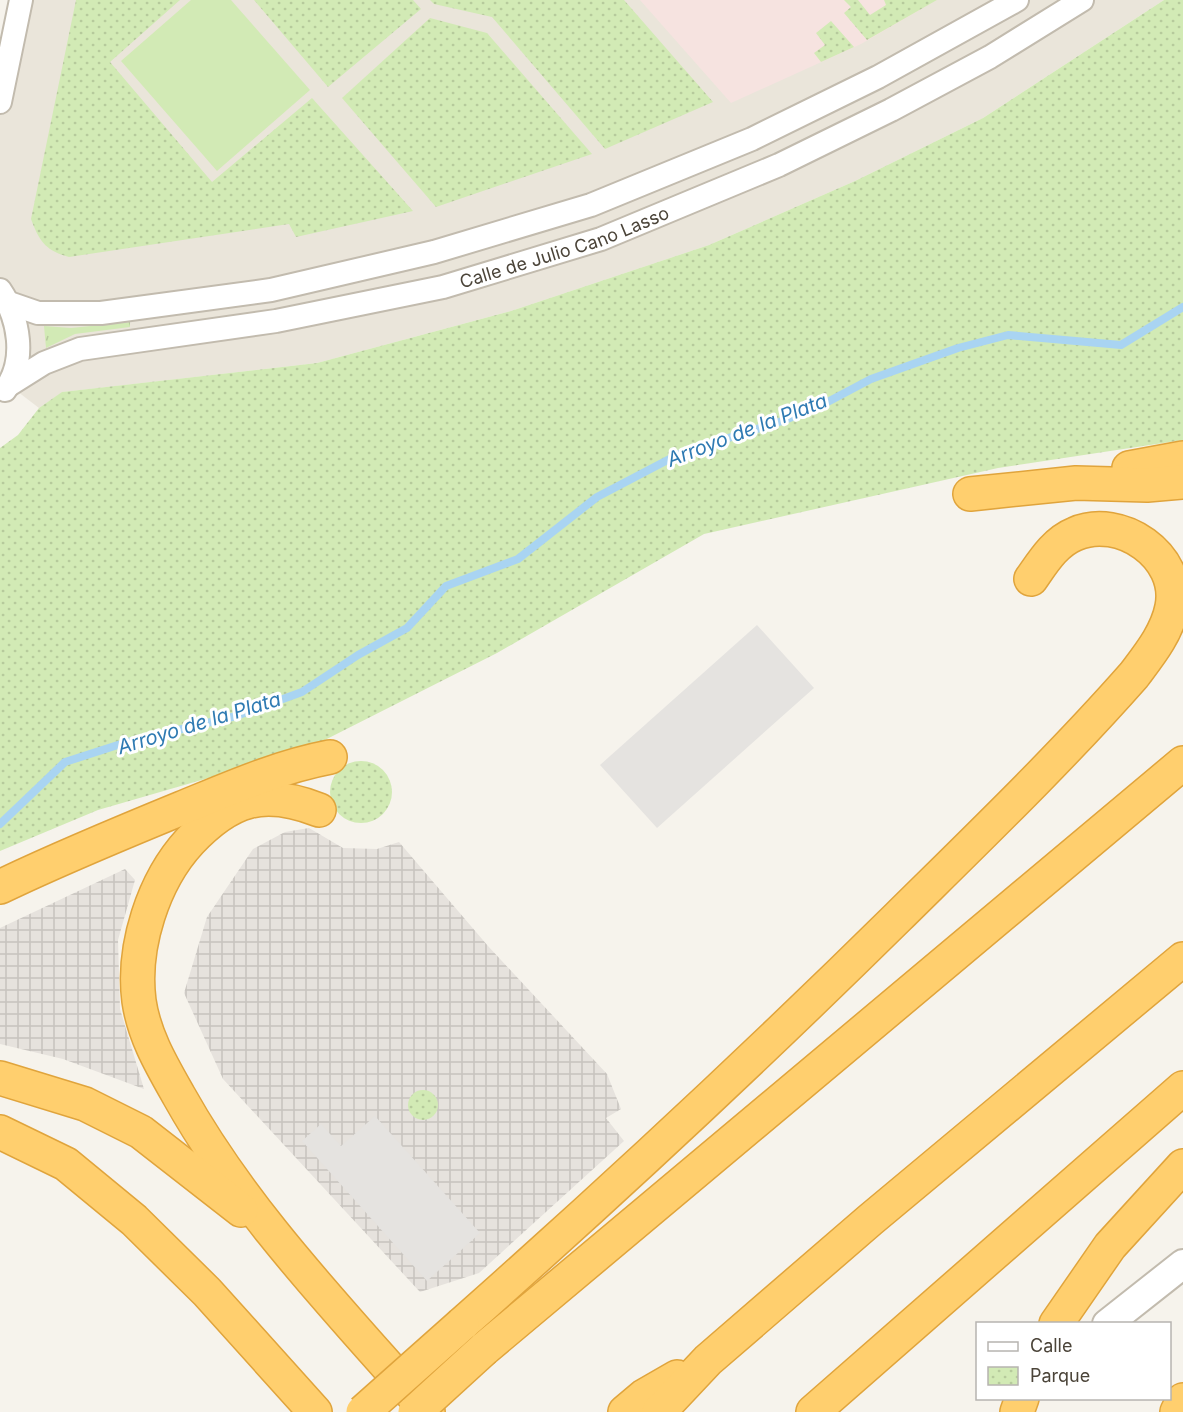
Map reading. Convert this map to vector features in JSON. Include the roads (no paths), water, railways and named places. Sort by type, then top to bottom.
[{"type":"highway","points":[[1076,483],[1140,465],[1183,458]]},
{"type":"highway","points":[[970,494],[1076,483],[1183,482]]},
{"type":"highway","points":[[363,1412],[605,1197],[724,1087],[958,857],[1134,675],[1157,643],[1172,607],[1170,578],[1161,561],[1141,542],[1117,530],[1088,529],[1064,539],[1044,560],[1031,579]]},
{"type":"highway","points":[[0,887],[113,836],[244,783],[303,762],[330,757]]},
{"type":"highway","points":[[415,1412],[484,1349],[1183,763]]},
{"type":"highway","points":[[319,810],[286,799],[267,797],[248,801],[224,811],[205,825],[185,846],[156,892],[138,954],[139,1001],[153,1052],[198,1130],[273,1236],[428,1412]]},
{"type":"highway","points":[[659,1412],[708,1360],[879,1213],[1183,959]]},
{"type":"highway","points":[[0,1078],[85,1104],[141,1132],[273,1236]]},
{"type":"highway","points":[[813,1412],[1183,1088]]},
{"type":"highway","points":[[0,1132],[66,1164],[134,1220],[207,1292],[315,1412]]},
{"type":"highway","points":[[1057,1322],[1110,1246],[1183,1166]]},
{"type":"highway","points":[[626,1412],[644,1396],[708,1360]]},
{"type":"highway","points":[[1177,1412],[1183,1400]]},
{"type":"street","points":[[0,102],[21,0]]},
{"type":"street","name":"Calle de Julio Cano Lasso","points":[[5,297],[38,313],[101,313],[271,290],[434,252],[591,205],[759,136],[878,77],[1017,0]]},
{"type":"street","name":"Calle de Julio Cano Lasso","points":[[4,392],[44,363],[80,349],[276,321],[443,287],[602,239],[779,165],[891,110],[990,57],[1082,0]]},
{"type":"street","points":[[4,392],[18,359],[18,330],[5,297]]},
{"type":"street","points":[[1111,1320],[1183,1264]]},
{"type":"street","points":[[999,1412],[1014,1400]]},
{"type":"waterway","name":"Arroyo de la Plata","points":[[0,824],[65,762],[124,743],[236,716],[302,692],[358,655],[407,628],[446,586],[518,559],[597,497],[681,453],[782,421],[818,407],[871,379],[958,348],[1008,335],[1121,345],[1183,307]]}]
